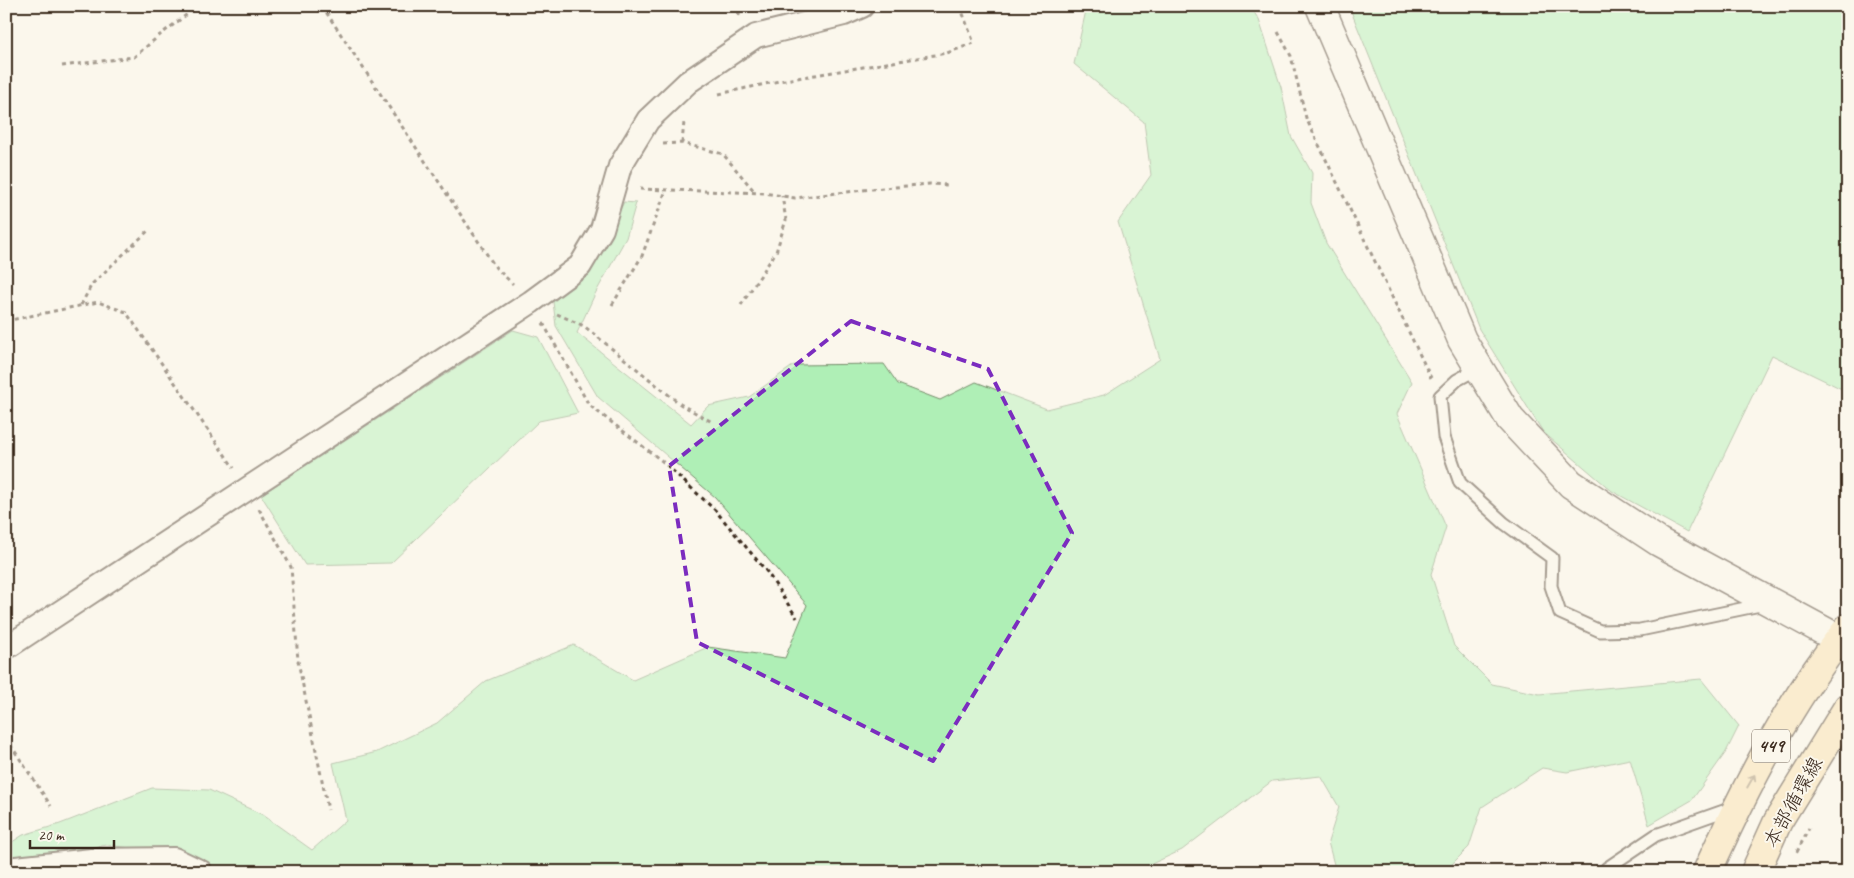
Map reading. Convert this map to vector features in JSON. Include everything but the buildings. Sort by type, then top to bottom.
[{"type":"highway","name":"449","points":[[1707,872],[1736,807],[1808,682],[1845,637]]},
{"type":"highway","name":"本部循環線","points":[[1755,872],[1778,821],[1848,708]]},
{"type":"street","points":[[6,648],[531,302],[580,266],[602,229],[620,166],[648,120],[688,82],[756,36],[844,14],[862,6]]},
{"type":"street","points":[[1320,6],[1462,340],[1510,419],[1571,484],[1659,542],[1772,602],[1845,637]]},
{"type":"street","points":[[6,869],[92,860],[174,859],[201,872]]},
{"type":"lane","points":[[1480,368],[1457,380],[1440,396],[1444,437],[1460,482],[1504,523],[1552,558],[1551,586],[1560,613],[1600,631],[1640,630],[1772,602]]},
{"type":"lane","points":[[1604,872],[1607,868],[1656,835],[1736,807]]},
{"type":"path","points":[[62,66],[134,57],[160,34],[198,6]]},
{"type":"path","points":[[322,6],[496,268],[531,302],[589,405],[662,461],[715,510],[767,572],[797,618]]},
{"type":"path","points":[[711,96],[778,80],[956,50],[974,43],[960,6]]},
{"type":"path","points":[[1278,32],[1291,56],[1306,118],[1440,396]]},
{"type":"path","points":[[682,143],[683,123],[690,116]]},
{"type":"path","points":[[631,150],[658,144],[682,143],[723,154],[755,193]]},
{"type":"path","points":[[614,188],[755,193],[795,198],[882,188],[930,184],[947,185]]},
{"type":"path","points":[[612,305],[642,256],[666,190]]},
{"type":"path","points":[[741,305],[776,252],[786,220],[782,196]]},
{"type":"path","points":[[81,306],[92,284],[150,229]]},
{"type":"path","points":[[531,302],[584,326],[680,404],[712,422]]},
{"type":"path","points":[[6,738],[51,806]]},
{"type":"path","points":[[1795,856],[1811,824]]},
{"type":"highlighted area","points":[[851,321],[988,369],[1072,533],[933,761],[697,642],[669,466]]},
{"type":"green space","points":[[1087,6],[1250,6],[1259,20],[1281,87],[1291,136],[1312,173],[1311,203],[1326,243],[1412,382],[1397,414],[1446,527],[1431,574],[1454,646],[1492,684],[1539,694],[1701,679],[1739,726],[1726,752],[1692,800],[1649,825],[1630,759],[1567,772],[1542,768],[1482,807],[1469,847],[1444,872],[1336,872],[1328,842],[1339,807],[1321,776],[1272,781],[1182,850],[1134,872],[210,872],[179,854],[107,845],[18,860],[6,856],[6,846],[23,835],[60,824],[152,788],[209,790],[263,815],[312,850],[346,820],[333,763],[377,752],[437,723],[486,681],[574,645],[633,680],[708,647],[785,658],[807,605],[715,497],[598,397],[556,326],[553,302],[588,272],[624,202],[636,203],[626,238],[595,294],[577,333],[691,424],[708,406],[749,397],[794,365],[884,364],[898,384],[940,400],[976,382],[1047,409],[1104,395],[1160,359],[1118,222],[1151,175],[1144,122],[1074,64]]},
{"type":"green space","points":[[1349,6],[1848,6],[1848,392],[1772,355],[1687,532],[1612,491],[1543,432],[1479,329]]},
{"type":"green space","points":[[513,330],[538,337],[578,413],[539,421],[391,563],[305,565],[261,495]]}]
